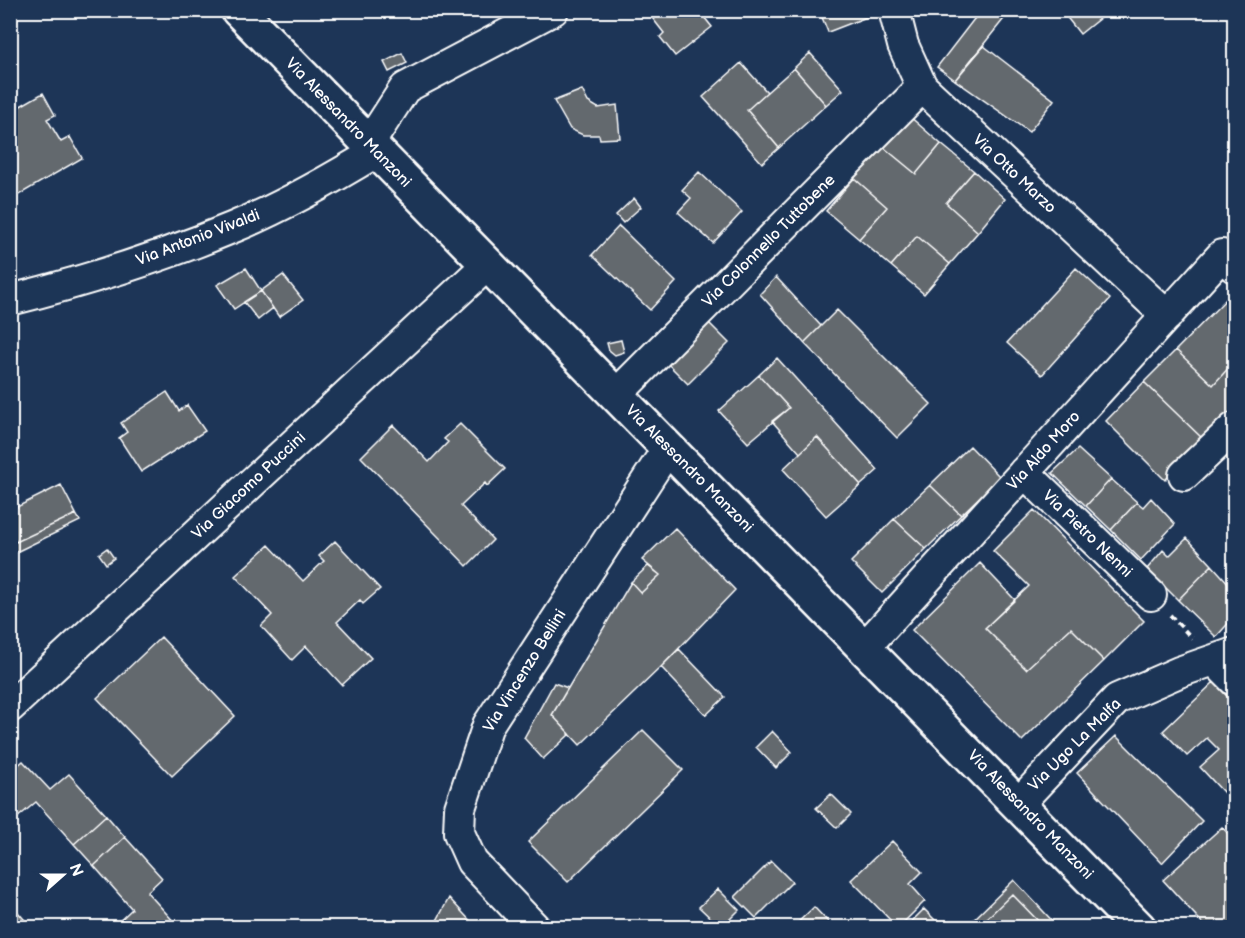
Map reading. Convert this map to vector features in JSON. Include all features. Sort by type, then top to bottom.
[{"type":"main road","name":"Via Alessandro Manzoni","points":[[238,10],[372,149],[1139,927]]},
{"type":"street","points":[[372,149],[405,88],[553,10]]},
{"type":"street","name":"Via Otto Marzo","points":[[894,10],[903,45],[922,87],[1167,316]]},
{"type":"street","name":"Via Colonnello Tuttobene","points":[[615,395],[922,87]]},
{"type":"street","name":"Via Antonio Vivaldi","points":[[10,300],[123,266],[233,228],[315,189],[372,149]]},
{"type":"street","name":"Via Aldo Moro","points":[[865,647],[1167,316],[1228,261]]},
{"type":"street","name":"Via Giacomo Puccini","points":[[10,707],[487,265]]},
{"type":"street","points":[[1184,475],[1234,428]]},
{"type":"street","name":"Via Vincenzo Bellini","points":[[535,927],[472,862],[459,833],[460,808],[488,725],[668,448]]},
{"type":"street","name":"Via Pietro Nenni","points":[[1024,472],[1151,595]]},
{"type":"street","name":"Via Ugo La Malfa","points":[[1018,803],[1117,699],[1179,672],[1228,664]]},
{"type":"path","points":[[1151,595],[1228,664]]},
{"type":"building","points":[[646,10],[702,10],[700,12],[712,27],[675,56],[660,37],[664,33]]},
{"type":"building","points":[[819,10],[876,10],[877,13],[828,32]]},
{"type":"building","points":[[981,10],[1011,10],[955,80],[937,67]]},
{"type":"building","points":[[1061,10],[1110,10],[1080,34]]},
{"type":"building","points":[[984,46],[1054,100],[1029,132],[955,80]]},
{"type":"building","points":[[402,53],[407,63],[389,72],[384,62]]},
{"type":"building","points":[[810,53],[843,90],[826,105],[794,68]]},
{"type":"building","points":[[741,63],[767,92],[747,110],[779,148],[762,163],[703,97]]},
{"type":"building","points":[[794,68],[826,105],[779,148],[747,110]]},
{"type":"building","points":[[582,90],[588,102],[598,108],[617,105],[620,138],[600,139],[599,135],[583,135],[570,129],[554,101]]},
{"type":"building","points":[[43,93],[55,115],[47,119],[61,142],[70,137],[82,158],[10,200],[10,112]]},
{"type":"building","points":[[908,115],[941,144],[916,174],[882,146]]},
{"type":"building","points":[[941,144],[974,171],[946,203],[978,232],[950,264],[917,236],[891,266],[859,239],[887,207],[854,178],[882,146],[916,174]]},
{"type":"building","points":[[974,171],[1005,199],[978,232],[946,203]]},
{"type":"building","points":[[699,172],[742,212],[713,243],[678,212],[691,198],[682,190]]},
{"type":"building","points":[[854,178],[887,207],[859,239],[826,211]]},
{"type":"building","points":[[634,198],[641,207],[623,223],[616,215]]},
{"type":"building","points":[[619,226],[676,282],[650,310],[592,255]]},
{"type":"building","points":[[917,236],[950,264],[924,294],[891,266]]},
{"type":"building","points":[[246,268],[261,291],[234,309],[217,285]]},
{"type":"building","points":[[1076,268],[1110,299],[1042,375],[1007,343]]},
{"type":"building","points":[[283,275],[303,300],[279,317],[261,291]]},
{"type":"building","points":[[776,277],[821,326],[804,343],[760,294]]},
{"type":"building","points":[[261,291],[273,308],[258,320],[244,302]]},
{"type":"building","points":[[1234,291],[1234,362],[1213,385],[1176,350]]},
{"type":"building","points":[[837,310],[931,404],[897,438],[804,343]]},
{"type":"building","points":[[704,318],[729,343],[688,384],[663,359]]},
{"type":"building","points":[[621,340],[624,352],[615,355],[609,350],[607,343]]},
{"type":"building","points":[[1176,350],[1213,385],[1234,362],[1234,410],[1204,440],[1144,382]]},
{"type":"building","points":[[777,358],[878,470],[861,485],[817,437],[800,453],[772,421],[789,408],[759,375]]},
{"type":"building","points":[[759,375],[789,408],[748,443],[719,411]]},
{"type":"building","points":[[1144,382],[1204,440],[1165,480],[1106,421]]},
{"type":"building","points":[[167,392],[179,411],[187,405],[205,431],[141,472],[119,438],[127,432],[121,423]]},
{"type":"building","points":[[460,424],[505,469],[487,486],[485,483],[461,506],[493,540],[467,566],[361,457],[393,425],[429,462],[448,442],[444,439]]},
{"type":"building","points":[[817,437],[861,485],[826,516],[783,469]]},
{"type":"building","points":[[970,446],[1000,477],[961,515],[930,485]]},
{"type":"building","points":[[1078,449],[1111,479],[1086,506],[1052,473]]},
{"type":"building","points":[[1111,479],[1137,502],[1111,530],[1086,506]]},
{"type":"building","points":[[61,485],[76,514],[16,542],[10,530],[10,502],[13,509]]},
{"type":"building","points":[[930,485],[961,515],[926,549],[894,519]]},
{"type":"building","points":[[1151,498],[1175,524],[1141,560],[1111,530],[1137,502],[1143,507]]},
{"type":"building","points":[[1034,510],[1144,621],[1104,661],[1071,628],[1026,669],[985,628],[1029,586],[993,551]]},
{"type":"building","points":[[76,514],[80,521],[10,555],[10,530],[16,542]]},
{"type":"building","points":[[894,519],[926,549],[882,593],[851,562]]},
{"type":"building","points":[[675,528],[735,590],[661,667],[580,745],[552,715],[631,582],[641,593],[660,575],[642,560]]},
{"type":"building","points":[[1187,538],[1212,565],[1178,600],[1147,569],[1163,550],[1169,556]]},
{"type":"building","points":[[335,541],[380,589],[363,604],[360,600],[337,622],[371,658],[342,685],[306,646],[292,660],[261,626],[272,615],[235,576],[269,545],[303,581],[324,561],[319,556]]},
{"type":"building","points":[[107,548],[114,558],[106,564],[99,554]]},
{"type":"building","points":[[980,563],[1015,600],[985,628],[1026,669],[1071,628],[1104,661],[1022,741],[912,630]]},
{"type":"building","points":[[1212,565],[1230,585],[1234,581],[1234,617],[1216,637],[1178,600]]},
{"type":"building","points":[[648,566],[660,575],[641,593],[631,582]]},
{"type":"building","points":[[161,637],[235,716],[172,776],[97,698]]},
{"type":"building","points":[[679,649],[725,697],[706,715],[661,667]]},
{"type":"building","points":[[1214,682],[1234,704],[1234,784],[1224,793],[1200,767],[1219,750],[1207,738],[1187,756],[1163,731]]},
{"type":"building","points":[[554,683],[568,688],[552,715],[570,734],[543,759],[524,738]]},
{"type":"building","points":[[643,730],[683,770],[568,882],[528,842]]},
{"type":"building","points":[[772,731],[792,752],[776,768],[756,747]]},
{"type":"building","points":[[1116,736],[1202,821],[1162,863],[1077,773]]},
{"type":"building","points":[[23,761],[50,790],[69,774],[106,815],[74,844],[36,802],[10,824],[10,772]]},
{"type":"building","points":[[831,794],[851,814],[837,828],[816,808]]},
{"type":"building","points":[[106,815],[125,837],[94,866],[74,844]]},
{"type":"building","points":[[1222,827],[1234,840],[1234,928],[1207,928],[1163,880]]},
{"type":"building","points":[[125,837],[162,878],[147,892],[176,924],[172,928],[112,928],[132,909],[94,866]]},
{"type":"building","points":[[892,841],[922,872],[910,884],[925,901],[898,928],[851,880]]},
{"type":"building","points":[[771,861],[792,882],[756,918],[735,897]]},
{"type":"building","points":[[1014,880],[1059,928],[1045,928],[1012,894],[977,928],[965,928]]},
{"type":"building","points":[[718,889],[739,910],[721,928],[699,907]]},
{"type":"building","points":[[1012,894],[1045,928],[977,928]]},
{"type":"building","points":[[449,898],[477,928],[433,928]]},
{"type":"building","points":[[10,903],[30,926],[28,928],[10,928]]},
{"type":"building","points":[[814,907],[834,928],[792,928]]},
{"type":"building","points":[[924,909],[937,922],[932,928],[905,928]]}]
